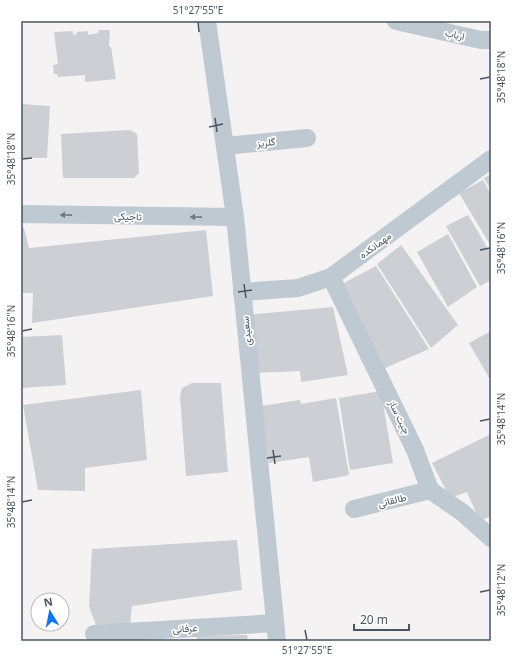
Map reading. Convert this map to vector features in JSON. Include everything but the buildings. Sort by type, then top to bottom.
[{"type":"street","name":"سعیدی","points":[[207,21],[235,217],[277,641]]},
{"type":"street","name":"ارباب","points":[[396,21],[481,40],[491,40]]},
{"type":"street","name":"گلریز","points":[[225,146],[307,138]]},
{"type":"street","name":"مهمانکده","points":[[242,292],[298,288],[331,277],[491,159]]},
{"type":"street","name":"تاجیکی","points":[[21,214],[235,217]]},
{"type":"street","name":"چیت ساز","points":[[331,277],[416,450],[430,490]]},
{"type":"street","name":"طالقانی","points":[[354,509],[430,490]]},
{"type":"street","points":[[430,490],[463,513],[491,538]]},
{"type":"street","name":"عرفانی","points":[[94,634],[275,622]]}]
